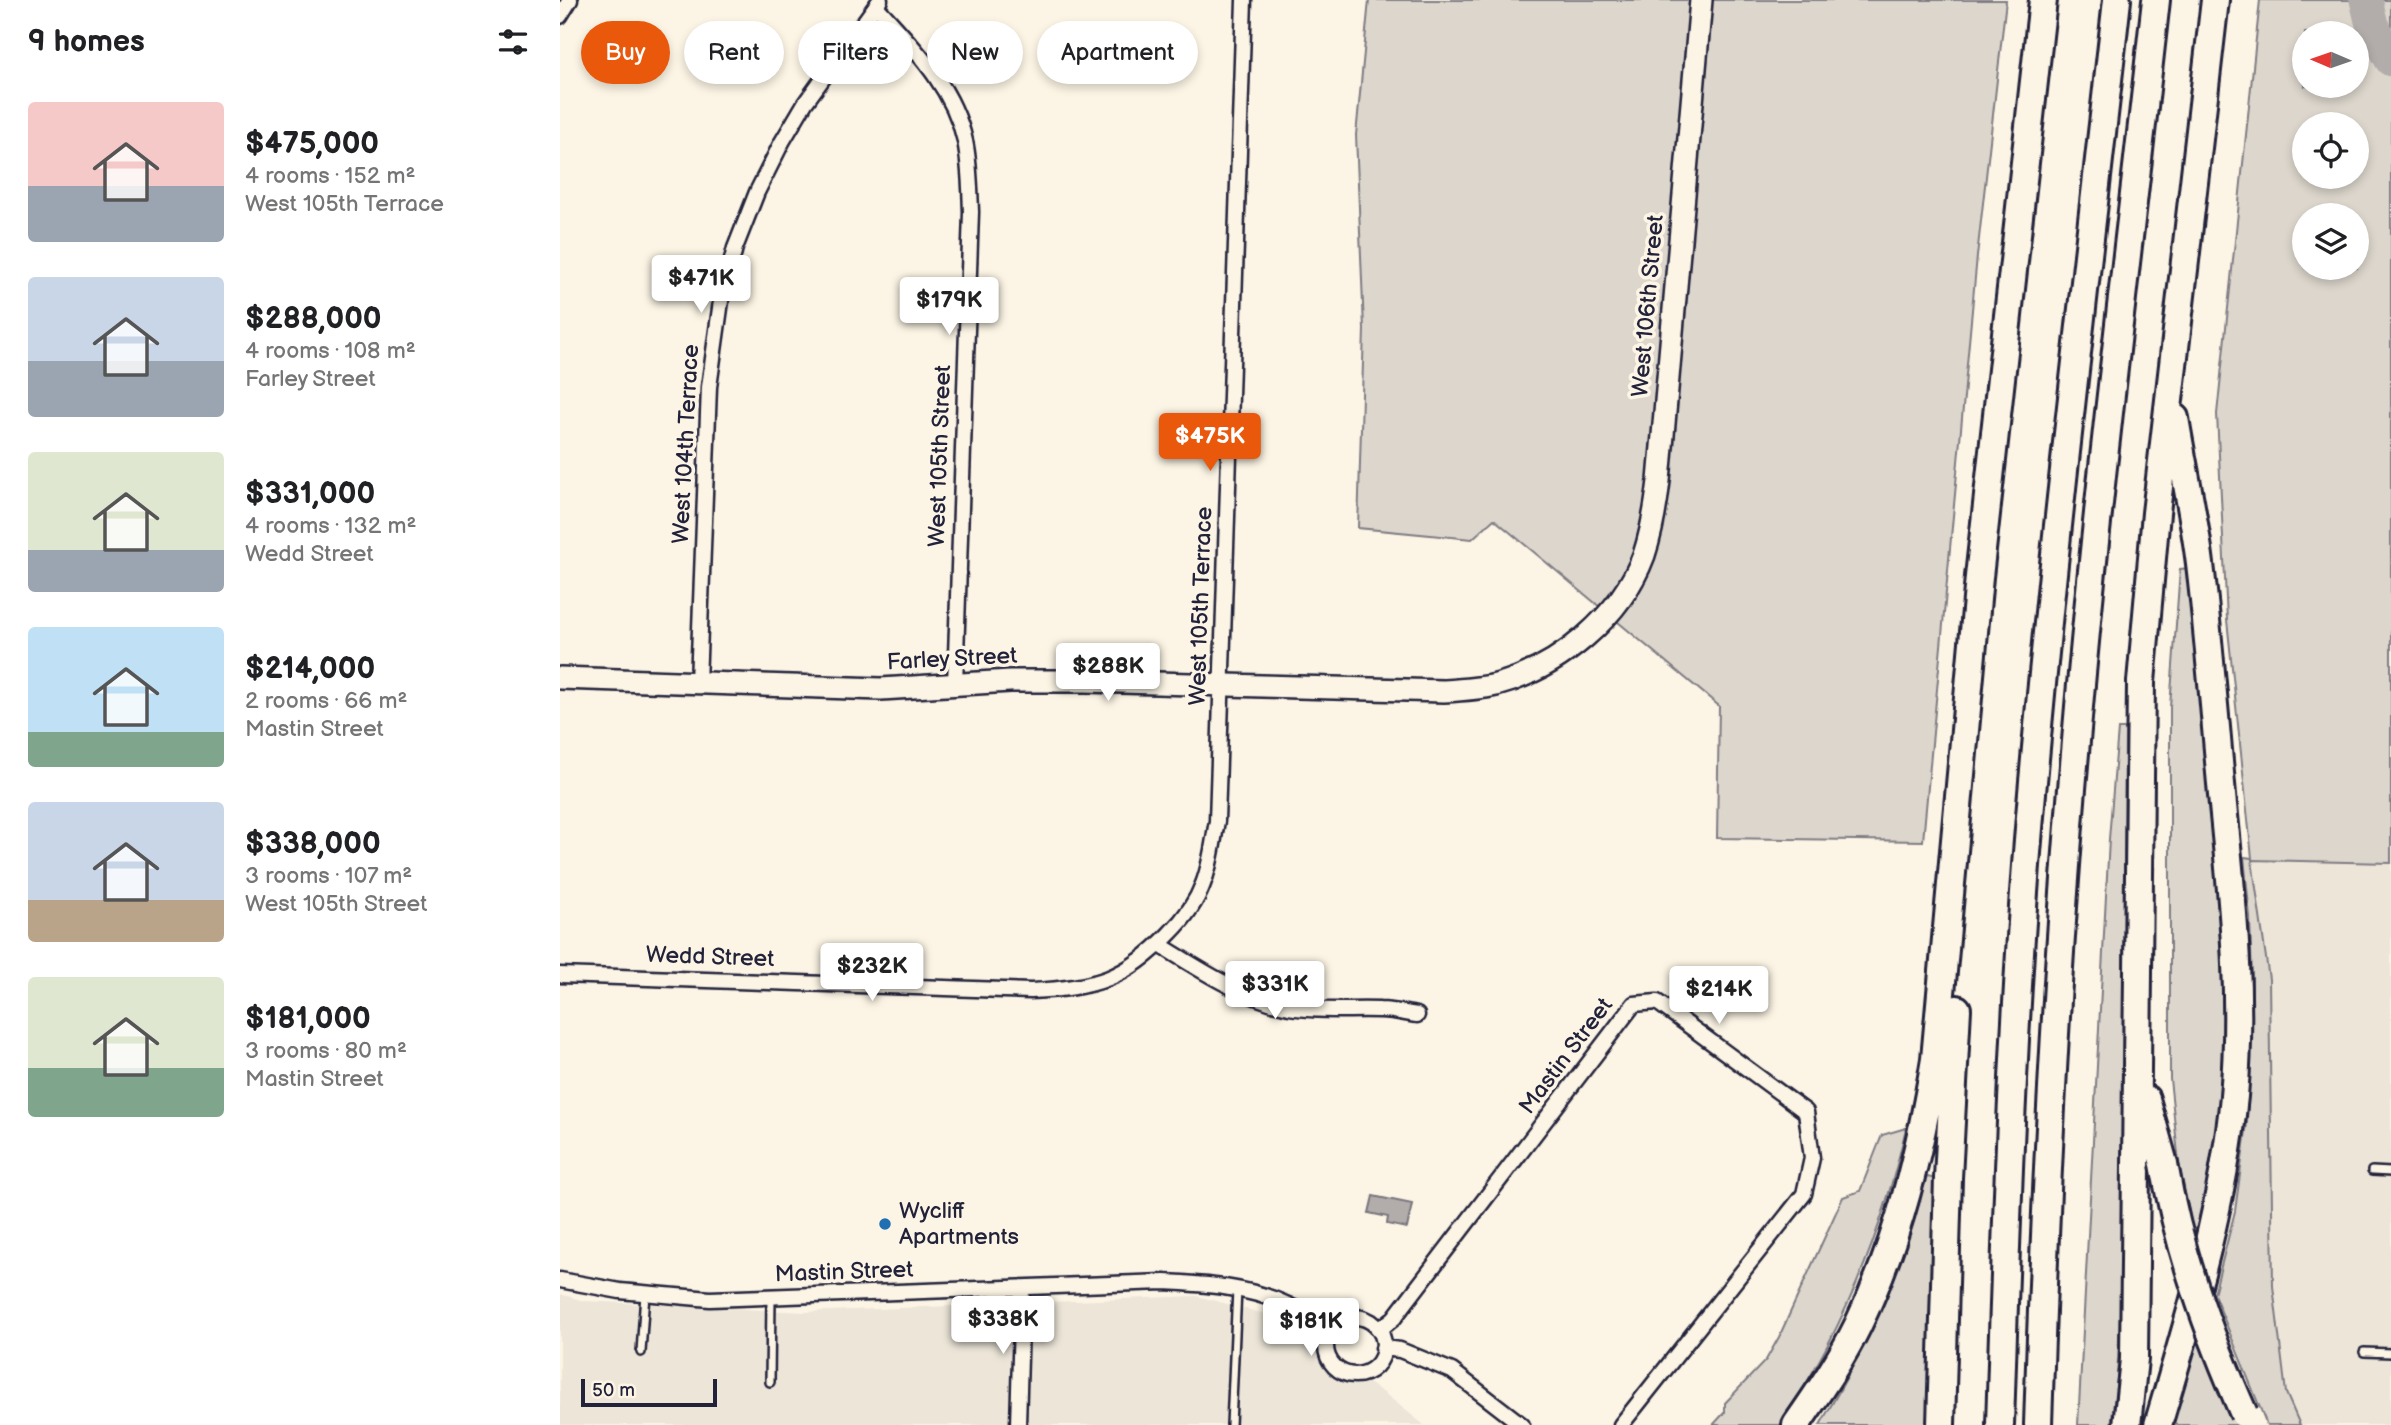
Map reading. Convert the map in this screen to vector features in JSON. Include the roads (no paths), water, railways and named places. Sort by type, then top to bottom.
[{"type":"highway","points":[[1796,1425],[1821,1389],[1857,1327],[1883,1271],[1902,1216],[1925,1121],[1935,1059],[1979,577],[2043,0]]},
{"type":"highway","points":[[2000,1425],[2012,1094],[2026,864],[2041,688],[2117,0]]},
{"type":"highway","points":[[2038,1425],[2051,1098],[2061,920],[2074,760],[2157,0]]},
{"type":"highway","points":[[2127,1425],[2134,1359],[2141,682],[2169,386],[2214,0]]},
{"type":"highway","points":[[2158,1425],[2204,1267],[2218,1206],[2234,1097],[2238,1041],[2234,917],[2201,576],[2169,386]]},
{"type":"highway","points":[[1941,1425],[1958,988],[1948,917]]},
{"type":"highway","points":[[2137,1067],[2164,1164],[2184,1258],[2200,1309],[2247,1419]]},
{"type":"street","points":[[560,16],[570,0]]},
{"type":"street","name":"West 105th Terrace","points":[[1160,944],[1191,910],[1203,887],[1217,821],[1244,0]]},
{"type":"street","name":"West 106th Street","points":[[1614,606],[1643,556],[1654,522],[1701,0]]},
{"type":"street","name":"West 104th Terrace","points":[[698,683],[709,387],[721,300],[735,248],[757,192],[782,142],[805,103],[878,3]]},
{"type":"street","name":"West 105th Street","points":[[878,3],[946,91],[960,123],[969,161],[970,226],[955,685]]},
{"type":"street","name":"Farley Street","points":[[560,678],[881,689],[1010,681],[1086,681],[1443,691],[1494,685],[1531,672],[1564,653],[1614,606]]},
{"type":"street","points":[[1160,944],[1219,982],[1254,998],[1290,1007],[1329,1011],[1383,1010],[1417,1015]]},
{"type":"street","name":"Wedd Street","points":[[560,975],[1065,990],[1116,976],[1140,963],[1160,944]]},
{"type":"street","name":"Mastin Street","points":[[1378,1330],[1394,1318],[1634,1004],[1657,1002],[1806,1112],[1812,1158],[1804,1194],[1621,1425]]},
{"type":"street","name":"Mastin Street","points":[[560,1280],[645,1293],[710,1299],[1197,1283],[1237,1289],[1287,1305],[1331,1330]]},
{"type":"street","points":[[1018,1425],[1022,1288]]},
{"type":"street","points":[[1354,1317],[1372,1323],[1378,1330],[1383,1348],[1381,1357],[1376,1366],[1368,1372],[1349,1375],[1340,1371],[1328,1357],[1326,1348],[1331,1330],[1337,1323],[1354,1317]]},
{"type":"street","points":[[1383,1348],[1400,1350],[1452,1371],[1522,1425]]},
{"type":"lane","points":[[2372,1171],[2391,1172]]},
{"type":"lane","points":[[1231,1425],[1237,1289]]},
{"type":"lane","points":[[641,1353],[645,1293]]},
{"type":"lane","points":[[770,1382],[771,1298]]},
{"type":"lane","points":[[2364,1352],[2391,1353]]},
{"type":"waterway","points":[[2366,0],[2372,25],[2391,60]]},
{"type":"place","name":"Wycliff Apartments","points":[[885,1224]]}]
